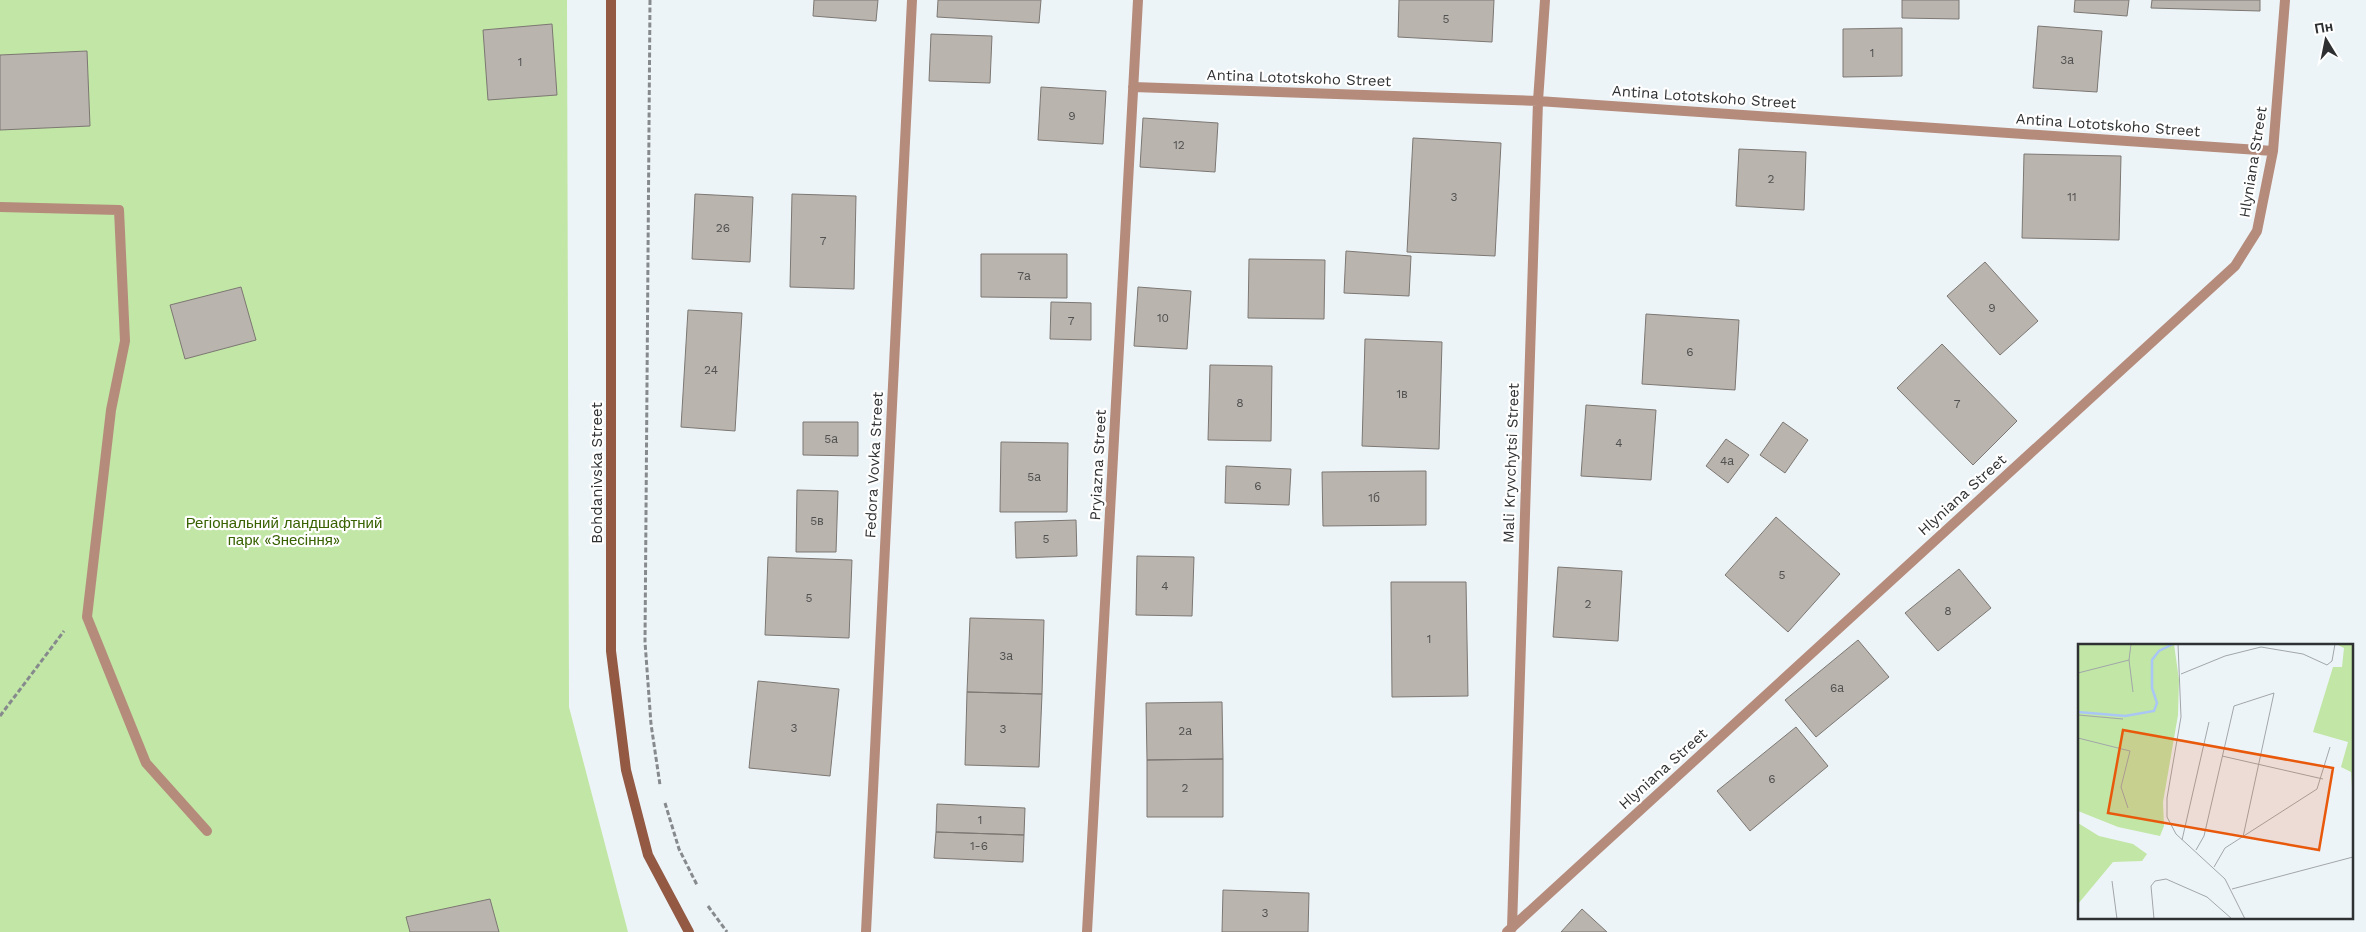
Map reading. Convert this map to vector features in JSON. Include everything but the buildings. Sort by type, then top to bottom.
[{"type":"main road","name":"Bohdanivska Street","points":[[611,0],[612,651],[626,770],[648,855],[689,932]]},
{"type":"street","name":"Fedora Vovka Street","points":[[866,932],[912,0]]},
{"type":"street","name":"Pryiazna Street","points":[[1088,932],[1138,0]]},
{"type":"street","name":"Mali Kryvchytsi Street","points":[[1510,930],[1538,101],[1545,0]]},
{"type":"street","name":"Hlyniana Street","points":[[1510,930],[2235,266],[2258,231],[2273,151],[2285,0]]},
{"type":"street","name":"Antina Lototskoho Street","points":[[1133,87],[1538,101],[2273,151]]},
{"type":"street","points":[[0,207],[119,210],[125,342],[111,410],[87,617],[146,763],[207,831]]},
{"type":"path","points":[[650,0],[646,642],[651,724],[660,788]]},
{"type":"path","points":[[0,716],[65,629]]},
{"type":"path","points":[[663,797],[679,849],[700,890]]},
{"type":"path","points":[[704,898],[727,932]]},
{"type":"green space","name":"Регіональний ландшафтний парк «Знесіння»","points":[[0,0],[567,0],[569,707],[628,932],[0,932]]}]
